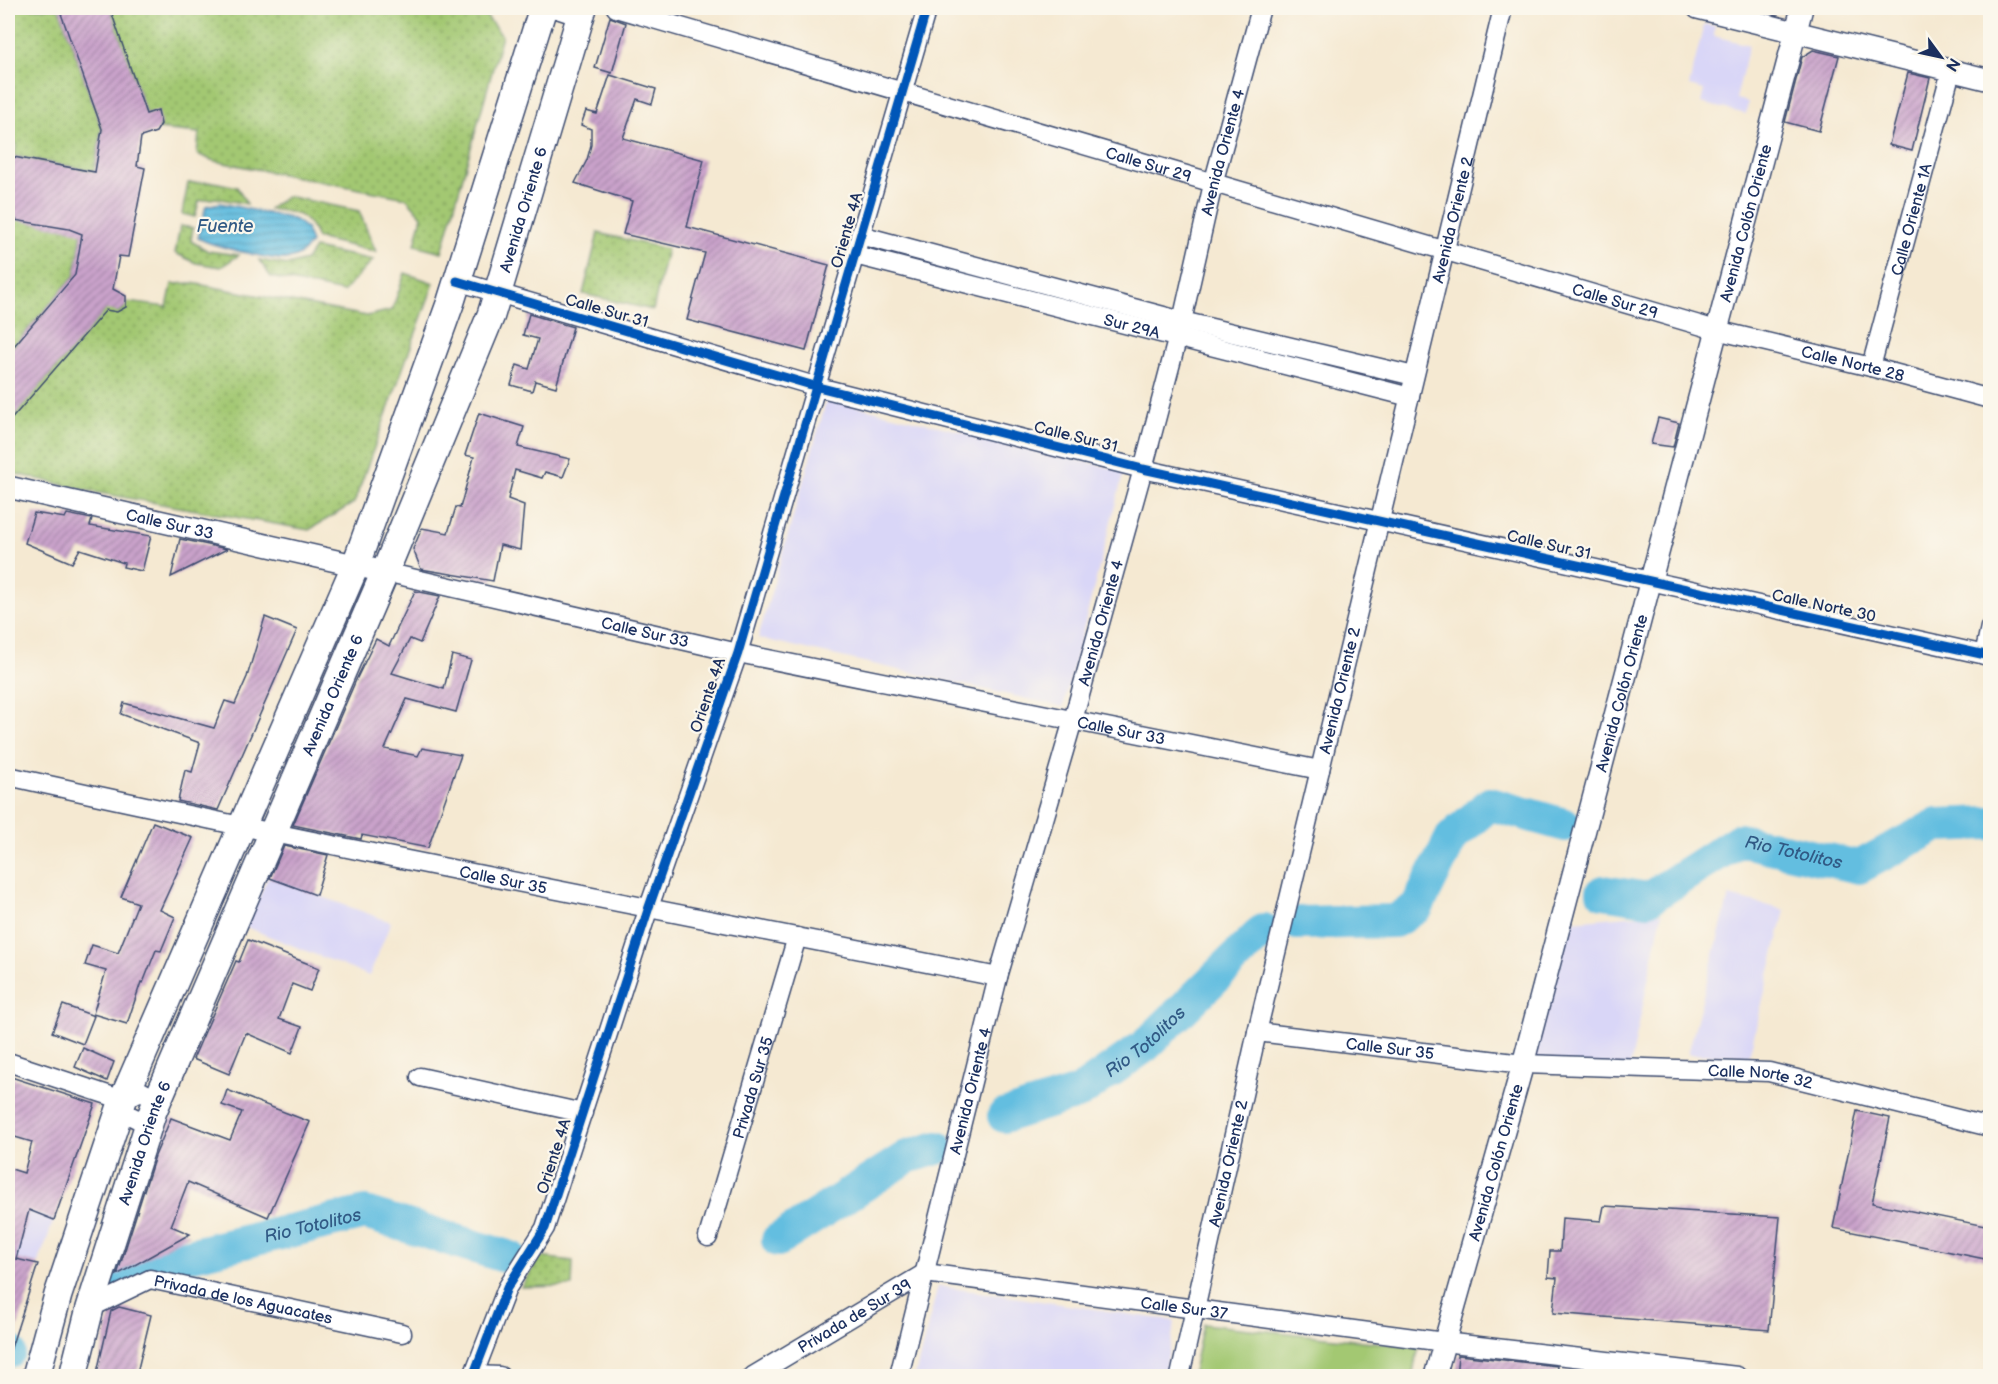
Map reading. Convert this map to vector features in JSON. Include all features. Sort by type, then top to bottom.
[{"type":"main road","name":"Avenida Oriente 6","points":[[36,1377],[58,1295],[123,1100],[356,564],[454,291],[543,8]]},
{"type":"main road","name":"Avenida Oriente 6","points":[[72,1377],[90,1308],[153,1111],[270,834],[385,572],[495,304],[581,8]]},
{"type":"main road","points":[[454,291],[471,315],[495,304]]},
{"type":"street","points":[[554,8],[569,13],[581,8]]},
{"type":"street","name":"Calle Sur 29","points":[[616,8],[1716,330]]},
{"type":"street","name":"Oriente 4A","points":[[473,1376],[507,1288],[545,1228],[648,907],[738,653],[818,387],[927,8]]},
{"type":"street","name":"Avenida Oriente 4","points":[[899,1377],[998,977],[1143,469],[1178,339],[1213,184],[1261,8]]},
{"type":"street","name":"Avenida Oriente 2","points":[[1180,1377],[1257,1032],[1382,520],[1414,376],[1503,8]]},
{"type":"street","points":[[1698,8],[1990,80]]},
{"type":"street","name":"Avenida Colón Oriente","points":[[1435,1377],[1523,1064],[1652,583],[1716,330],[1802,8]]},
{"type":"street","name":"Calle Oriente 1A","points":[[1871,367],[1950,71]]},
{"type":"street","name":"Sur 29A","points":[[860,235],[1182,321],[1414,376]]},
{"type":"street","name":"Sur 29A","points":[[855,255],[1410,397]]},
{"type":"street","name":"Calle Sur 31","points":[[495,304],[1143,469],[1382,520],[1652,583]]},
{"type":"street","name":"Calle Norte 28","points":[[1716,330],[1871,367],[1990,399]]},
{"type":"street","name":"Calle Sur 33","points":[[8,487],[356,564],[738,653],[1320,770]]},
{"type":"street","name":"Calle Norte 30","points":[[1652,583],[1987,655]]},
{"type":"street","points":[[1987,655],[1990,627]]},
{"type":"street","name":"Calle Sur 35","points":[[8,776],[240,828],[998,977]]},
{"type":"street","name":"Privada Sur 35","points":[[708,1237],[797,937]]},
{"type":"street","name":"Calle Sur 35","points":[[1257,1032],[1523,1064]]},
{"type":"street","points":[[8,1062],[123,1100],[127,1114],[134,1119],[143,1119],[153,1111]]},
{"type":"street","name":"Calle Norte 32","points":[[1523,1064],[1769,1072],[1990,1127]]},
{"type":"street","points":[[420,1077],[583,1113]]},
{"type":"street","name":"Calle Sur 37","points":[[925,1273],[1444,1342],[1737,1377]]},
{"type":"street","name":"Privada de Sur 39","points":[[753,1377],[925,1273]]},
{"type":"street","name":"Privada de los Aguacates","points":[[90,1308],[150,1279],[402,1333]]},
{"type":"street","points":[[473,1376],[500,1377]]},
{"type":"shaded area","points":[[1704,24],[1715,26],[1714,36],[1749,45],[1736,99],[1748,102],[1746,114],[1701,103],[1704,90],[1689,86]]},
{"type":"shaded area","points":[[827,399],[1124,471],[1063,707],[758,638]]},
{"type":"shaded area","points":[[268,877],[391,922],[369,976],[246,927]]},
{"type":"shaded area","points":[[1729,896],[1785,910],[1749,1056],[1688,1054]]},
{"type":"shaded area","points":[[1662,913],[1630,1067],[1523,1064],[1561,922]]},
{"type":"shaded area","points":[[8,1204],[54,1220],[38,1264],[8,1257]]},
{"type":"shaded area","points":[[938,1286],[1175,1321],[1164,1376],[915,1376]]},
{"type":"green space","points":[[8,8],[59,8],[102,129],[94,171],[14,156],[17,144],[8,140]]},
{"type":"green space","points":[[110,8],[480,8],[502,36],[442,252],[415,245],[422,216],[406,198],[214,161],[197,154],[199,133],[159,129],[161,124],[152,113],[146,114]]},
{"type":"green space","points":[[214,182],[237,187],[247,204],[216,198],[199,201],[195,217],[182,214],[188,183]]},
{"type":"green space","points":[[287,196],[359,211],[376,252],[317,238],[304,218],[286,211],[269,209]]},
{"type":"green space","points":[[8,218],[82,231],[75,275],[8,353]]},
{"type":"green space","points":[[180,226],[193,228],[191,241],[208,251],[239,255],[221,267],[196,263],[175,253]]},
{"type":"green space","points":[[598,233],[667,249],[653,310],[583,294]]},
{"type":"green space","points":[[314,248],[373,260],[343,292],[271,277],[259,260],[288,265],[306,260]]},
{"type":"green space","points":[[405,273],[434,283],[354,503],[309,530],[94,492],[8,472],[8,423],[108,307],[117,312],[122,311],[127,302],[167,307],[172,284],[192,283],[367,316],[392,310]]},
{"type":"green space","points":[[540,1257],[573,1261],[572,1286],[521,1287]]},
{"type":"green space","points":[[1203,1324],[1419,1347],[1412,1376],[1192,1376]]},
{"type":"water","name":"Fuente","points":[[220,203],[294,219],[306,228],[311,243],[296,257],[281,259],[243,252],[198,238],[206,206]]},
{"type":"building","points":[[59,8],[110,8],[146,114],[158,110],[161,124],[156,132],[141,137],[137,166],[145,168],[128,257],[119,256],[113,289],[126,296],[126,307],[117,312],[106,310],[8,423],[8,353],[75,275],[82,234],[69,229],[14,220],[15,214],[8,213],[8,156],[95,172],[102,129]]},
{"type":"building","points":[[610,17],[626,23],[612,73],[595,68]]},
{"type":"building","points":[[1813,50],[1839,56],[1819,131],[1785,122],[1802,57]]},
{"type":"building","points":[[1908,73],[1930,78],[1912,151],[1889,145]]},
{"type":"building","points":[[610,75],[656,89],[652,104],[637,99],[623,138],[704,160],[687,227],[829,265],[806,351],[687,320],[705,253],[623,234],[632,201],[575,183],[587,160],[591,145],[591,129],[581,125],[586,111],[597,114]]},
{"type":"building","points":[[529,314],[573,327],[556,387],[535,381],[532,391],[511,385],[517,365],[529,369],[538,339],[523,335]]},
{"type":"building","points":[[479,413],[524,427],[518,447],[570,459],[563,477],[545,472],[542,478],[515,470],[508,499],[524,505],[520,550],[500,545],[493,581],[421,569],[413,549],[422,528],[448,533],[456,507],[460,508],[474,457],[465,455]]},
{"type":"building","points":[[1658,418],[1679,423],[1673,447],[1651,444]]},
{"type":"building","points":[[34,513],[65,518],[67,514],[92,519],[90,526],[151,536],[142,571],[123,567],[124,563],[80,549],[72,563],[25,543]]},
{"type":"building","points":[[180,539],[227,549],[171,577]]},
{"type":"building","points":[[415,591],[440,596],[420,643],[410,639],[392,673],[444,689],[452,655],[471,660],[456,712],[407,699],[385,749],[418,756],[422,748],[461,755],[428,848],[362,835],[361,839],[293,825],[376,639],[389,646]]},
{"type":"building","points":[[265,617],[297,630],[218,810],[178,801],[185,770],[192,772],[200,743],[121,714],[124,703],[214,728],[225,701],[235,704],[247,677]]},
{"type":"building","points":[[153,822],[193,838],[160,910],[175,917],[161,951],[156,950],[143,983],[141,982],[127,1024],[93,1014],[106,971],[85,965],[92,945],[118,953],[138,903],[121,897]]},
{"type":"building","points":[[284,846],[328,855],[316,895],[270,878]]},
{"type":"building","points":[[248,940],[319,968],[310,991],[292,984],[279,1019],[302,1027],[292,1053],[246,1033],[229,1074],[193,1059],[236,961],[239,962]]},
{"type":"building","points":[[63,1005],[94,1016],[83,1044],[52,1032]]},
{"type":"building","points":[[83,1048],[114,1062],[107,1081],[75,1067]]},
{"type":"building","points":[[8,1076],[95,1104],[54,1220],[29,1210],[16,1259],[38,1264],[10,1351],[8,1350],[8,1168],[24,1173],[32,1142],[8,1135]]},
{"type":"building","points":[[227,1090],[310,1122],[268,1217],[188,1182],[171,1226],[190,1234],[117,1275],[155,1156],[171,1118],[230,1140],[242,1112],[222,1105]]},
{"type":"building","points":[[1857,1111],[1890,1118],[1872,1203],[1990,1227],[1990,1260],[1833,1228]]},
{"type":"building","points":[[1604,1206],[1780,1217],[1769,1330],[1553,1313],[1557,1278],[1548,1277],[1550,1251],[1560,1251],[1562,1218],[1601,1221]]},
{"type":"building","points":[[119,1307],[151,1315],[136,1377],[96,1377],[111,1311]]},
{"type":"building","points":[[1458,1355],[1557,1366],[1556,1377],[1456,1377]]},
{"type":"waterway","name":"Rio Totolitos","points":[[1297,923],[1395,921],[1417,907],[1452,837],[1490,804],[1565,825]]},
{"type":"waterway","name":"Rio Totolitos","points":[[1603,892],[1648,899],[1739,840],[1859,867],[1937,825],[1990,823]]},
{"type":"waterway","name":"Rio Totolitos","points":[[1004,1116],[1080,1092],[1145,1046],[1264,930]]},
{"type":"waterway","name":"Rio Totolitos","points":[[778,1240],[907,1157],[937,1148]]},
{"type":"waterway","name":"Rio Totolitos","points":[[115,1284],[160,1262],[365,1213],[511,1258]]},
{"type":"cycle path","points":[[473,1376],[507,1288],[545,1228],[649,907],[738,653],[927,8]]},
{"type":"cycle path","points":[[457,281],[818,387],[1143,469],[1990,656]]}]
